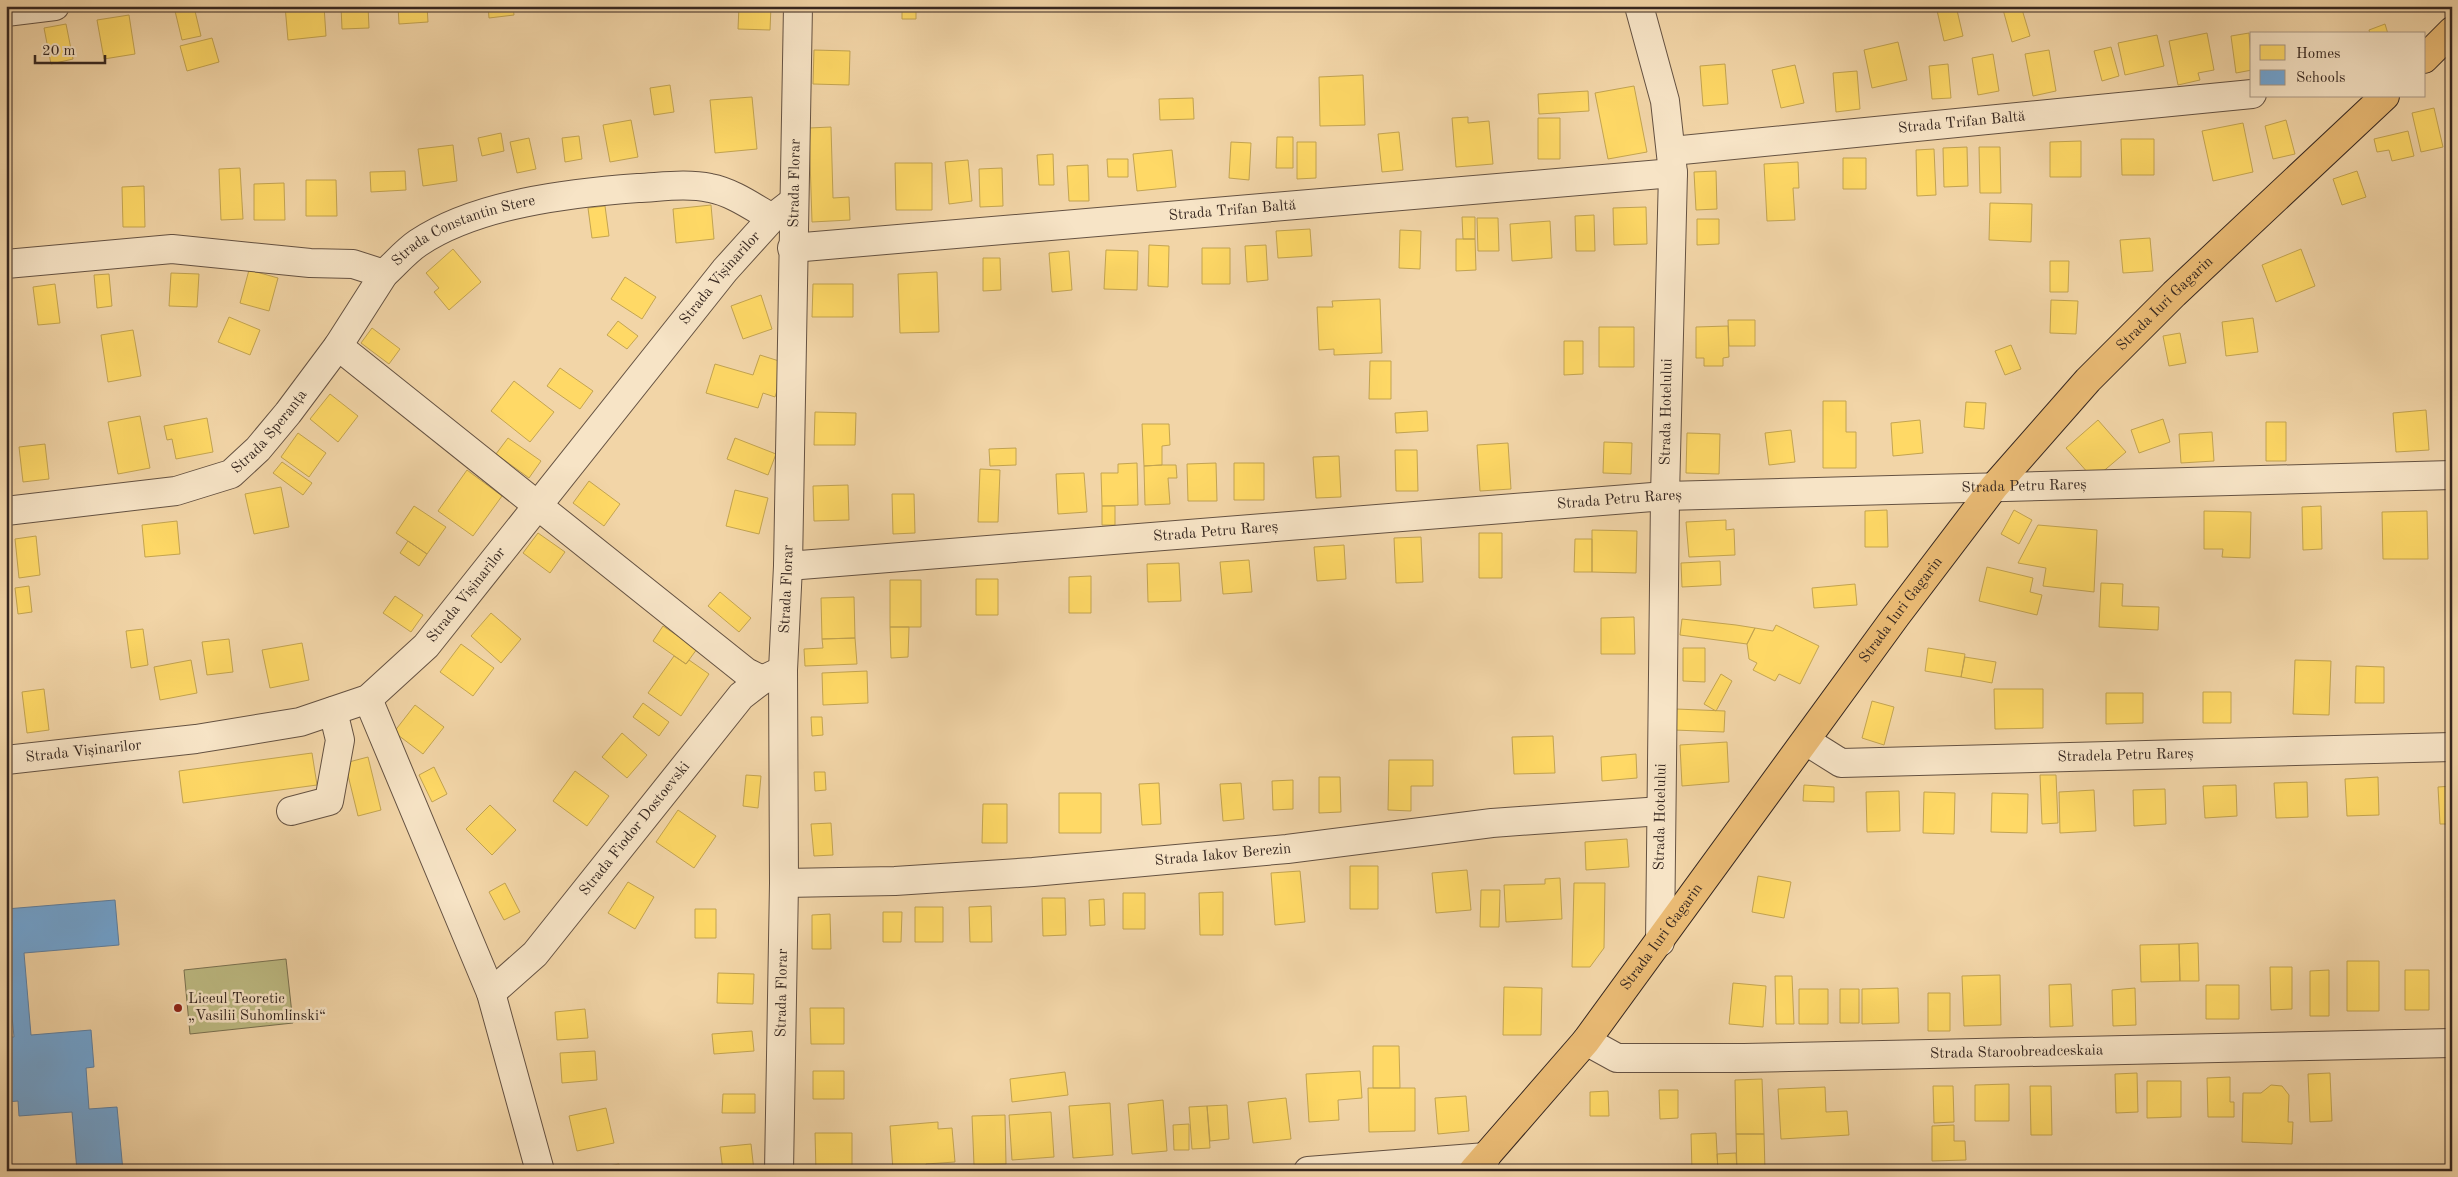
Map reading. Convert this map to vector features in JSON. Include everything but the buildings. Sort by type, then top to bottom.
[{"type":"main road","points":[[2426,56],[2452,31]]},
{"type":"main road","name":"Strada Iuri Gagarin","points":[[1479,1164],[1586,1041],[1896,616],[1994,487],[2088,380],[2148,320],[2383,98]]},
{"type":"street","points":[[6,12],[55,6]]},
{"type":"street","name":"Strada Florar","points":[[779,1171],[784,883],[772,675],[788,566],[792,248],[798,6]]},
{"type":"street","name":"Strada Hotelului","points":[[1639,6],[1665,101],[1673,162],[1665,496],[1660,942]]},
{"type":"street","name":"Strada Trifan Baltă","points":[[792,248],[1673,162],[2250,94]]},
{"type":"street","name":"Strada Constantin Stere","points":[[6,264],[172,249],[310,263],[353,264],[384,274],[417,243],[456,223],[534,200],[578,193],[673,186],[711,188],[741,200],[772,218]]},
{"type":"street","name":"Strada Vișinarilor","points":[[6,760],[196,739],[300,722],[368,699],[426,646],[536,504],[725,270],[772,218],[794,201]]},
{"type":"street","name":"Strada Speranța","points":[[6,511],[176,490],[231,474],[258,449],[338,346],[384,274]]},
{"type":"street","points":[[338,346],[746,672],[772,675]]},
{"type":"street","name":"Strada Petru Rareș","points":[[788,566],[1665,496],[2452,475]]},
{"type":"street","name":"Strada Fiodor Dostoevski","points":[[491,993],[535,954],[741,696],[772,675]]},
{"type":"street","points":[[368,699],[491,993],[540,1171]]},
{"type":"street","points":[[291,811],[329,801],[340,740],[333,711]]},
{"type":"street","name":"Stradela Petru Rareș","points":[[1806,741],[1841,763],[2452,747]]},
{"type":"street","name":"Strada Iakov Berezin","points":[[784,883],[895,881],[1033,872],[1287,849],[1492,823],[1662,811]]},
{"type":"street","name":"Strada Staroobreadceskaia","points":[[1586,1041],[1617,1058],[1744,1058],[2452,1043]]},
{"type":"street","points":[[1308,1171],[1479,1164]]},
{"type":"shaded area","points":[[286,959],[293,1023],[190,1034],[184,970]]},
{"type":"place","name":"Liceul Teoretic „Vasilii Suhomlinski“","points":[[178,1008]]}]
